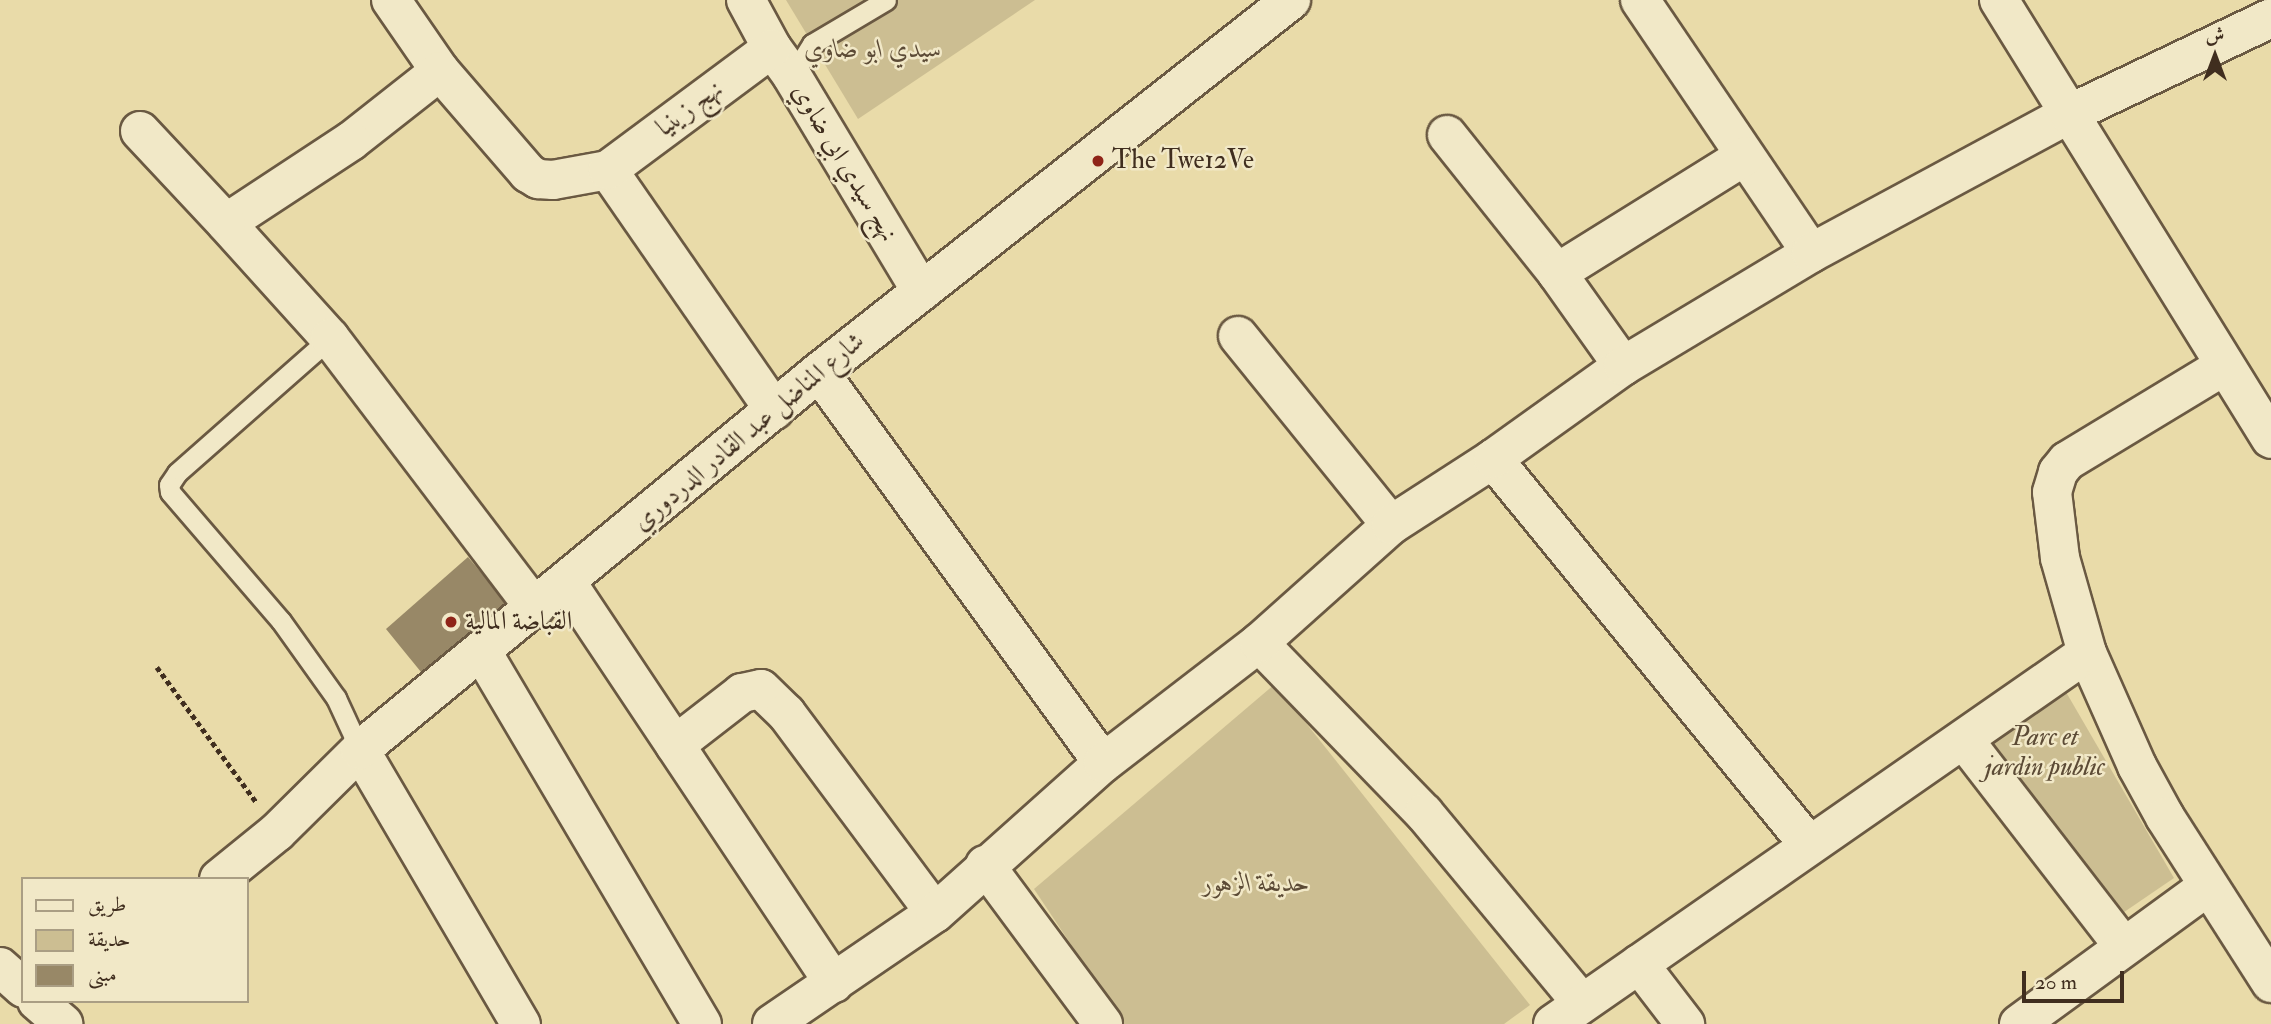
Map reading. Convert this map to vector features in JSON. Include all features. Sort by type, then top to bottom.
[{"type":"street","points":[[391,0],[440,71],[528,173],[538,178],[553,180],[608,170],[774,410]]},
{"type":"street","name":"نهج سيدي ابي ضاوي","points":[[746,0],[920,291]]},
{"type":"street","name":"شارع المناضل عبد القادر الدردوري","points":[[221,877],[277,832],[360,750],[567,583],[819,372],[1292,0]]},
{"type":"street","points":[[1640,0],[1811,253]]},
{"type":"street","points":[[1999,0],[2271,439]]},
{"type":"street","points":[[772,1024],[935,914],[985,865],[1103,762],[1259,643],[1391,525],[1493,460],[1623,366],[1811,253],[2069,114],[2271,18]]},
{"type":"street","name":"نهج زينيا","points":[[608,170],[782,62]]},
{"type":"street","points":[[226,223],[351,141],[440,71]]},
{"type":"street","points":[[140,131],[330,338],[535,608]]},
{"type":"street","points":[[1447,135],[1557,273],[1623,366]]},
{"type":"street","points":[[1557,273],[1745,156]]},
{"type":"street","points":[[1238,336],[1391,525]]},
{"type":"street","points":[[2224,366],[2067,461],[2057,472],[2052,492],[2060,558],[2087,653],[2137,766],[2208,886],[2271,983]]},
{"type":"street","points":[[819,372],[1103,762]]},
{"type":"street","points":[[1493,460],[1808,845]]},
{"type":"street","points":[[567,583],[834,983]]},
{"type":"street","points":[[1259,643],[1424,813],[1568,1013],[2087,653]]},
{"type":"street","points":[[482,652],[702,1024]]},
{"type":"street","points":[[675,746],[742,693],[761,689],[786,713],[935,914]]},
{"type":"street","points":[[1964,740],[2123,946]]},
{"type":"street","points":[[360,750],[521,1024]]},
{"type":"street","points":[[985,865],[1103,1024]]},
{"type":"street","points":[[2019,1024],[2208,886]]},
{"type":"street","points":[[1639,964],[1685,1024]]},
{"type":"street","points":[[0,967],[21,986]]},
{"type":"lane","points":[[782,62],[886,0]]},
{"type":"lane","points":[[330,338],[177,473],[169,485],[170,492],[281,621],[336,698],[360,750]]},
{"type":"path","points":[[157,667],[277,832]]},
{"type":"green space","name":"سيدي ابو ضاوي","points":[[786,0],[1035,0],[858,119]]},
{"type":"green space","name":"Parc et jardin public","points":[[2059,680],[2174,878],[2111,921],[1973,740]]},
{"type":"green space","name":"حديقة الزهور","points":[[1275,684],[1530,1005],[1504,1024],[1124,1024],[1034,889]]},
{"type":"building","name":"القباضة المالية","points":[[468,557],[516,614],[434,688],[386,629]]},
{"type":"place","name":"The Twe12Ve","points":[[1098,161]]},
{"type":"place","name":"القباضة المالية","points":[[451,622]]}]
